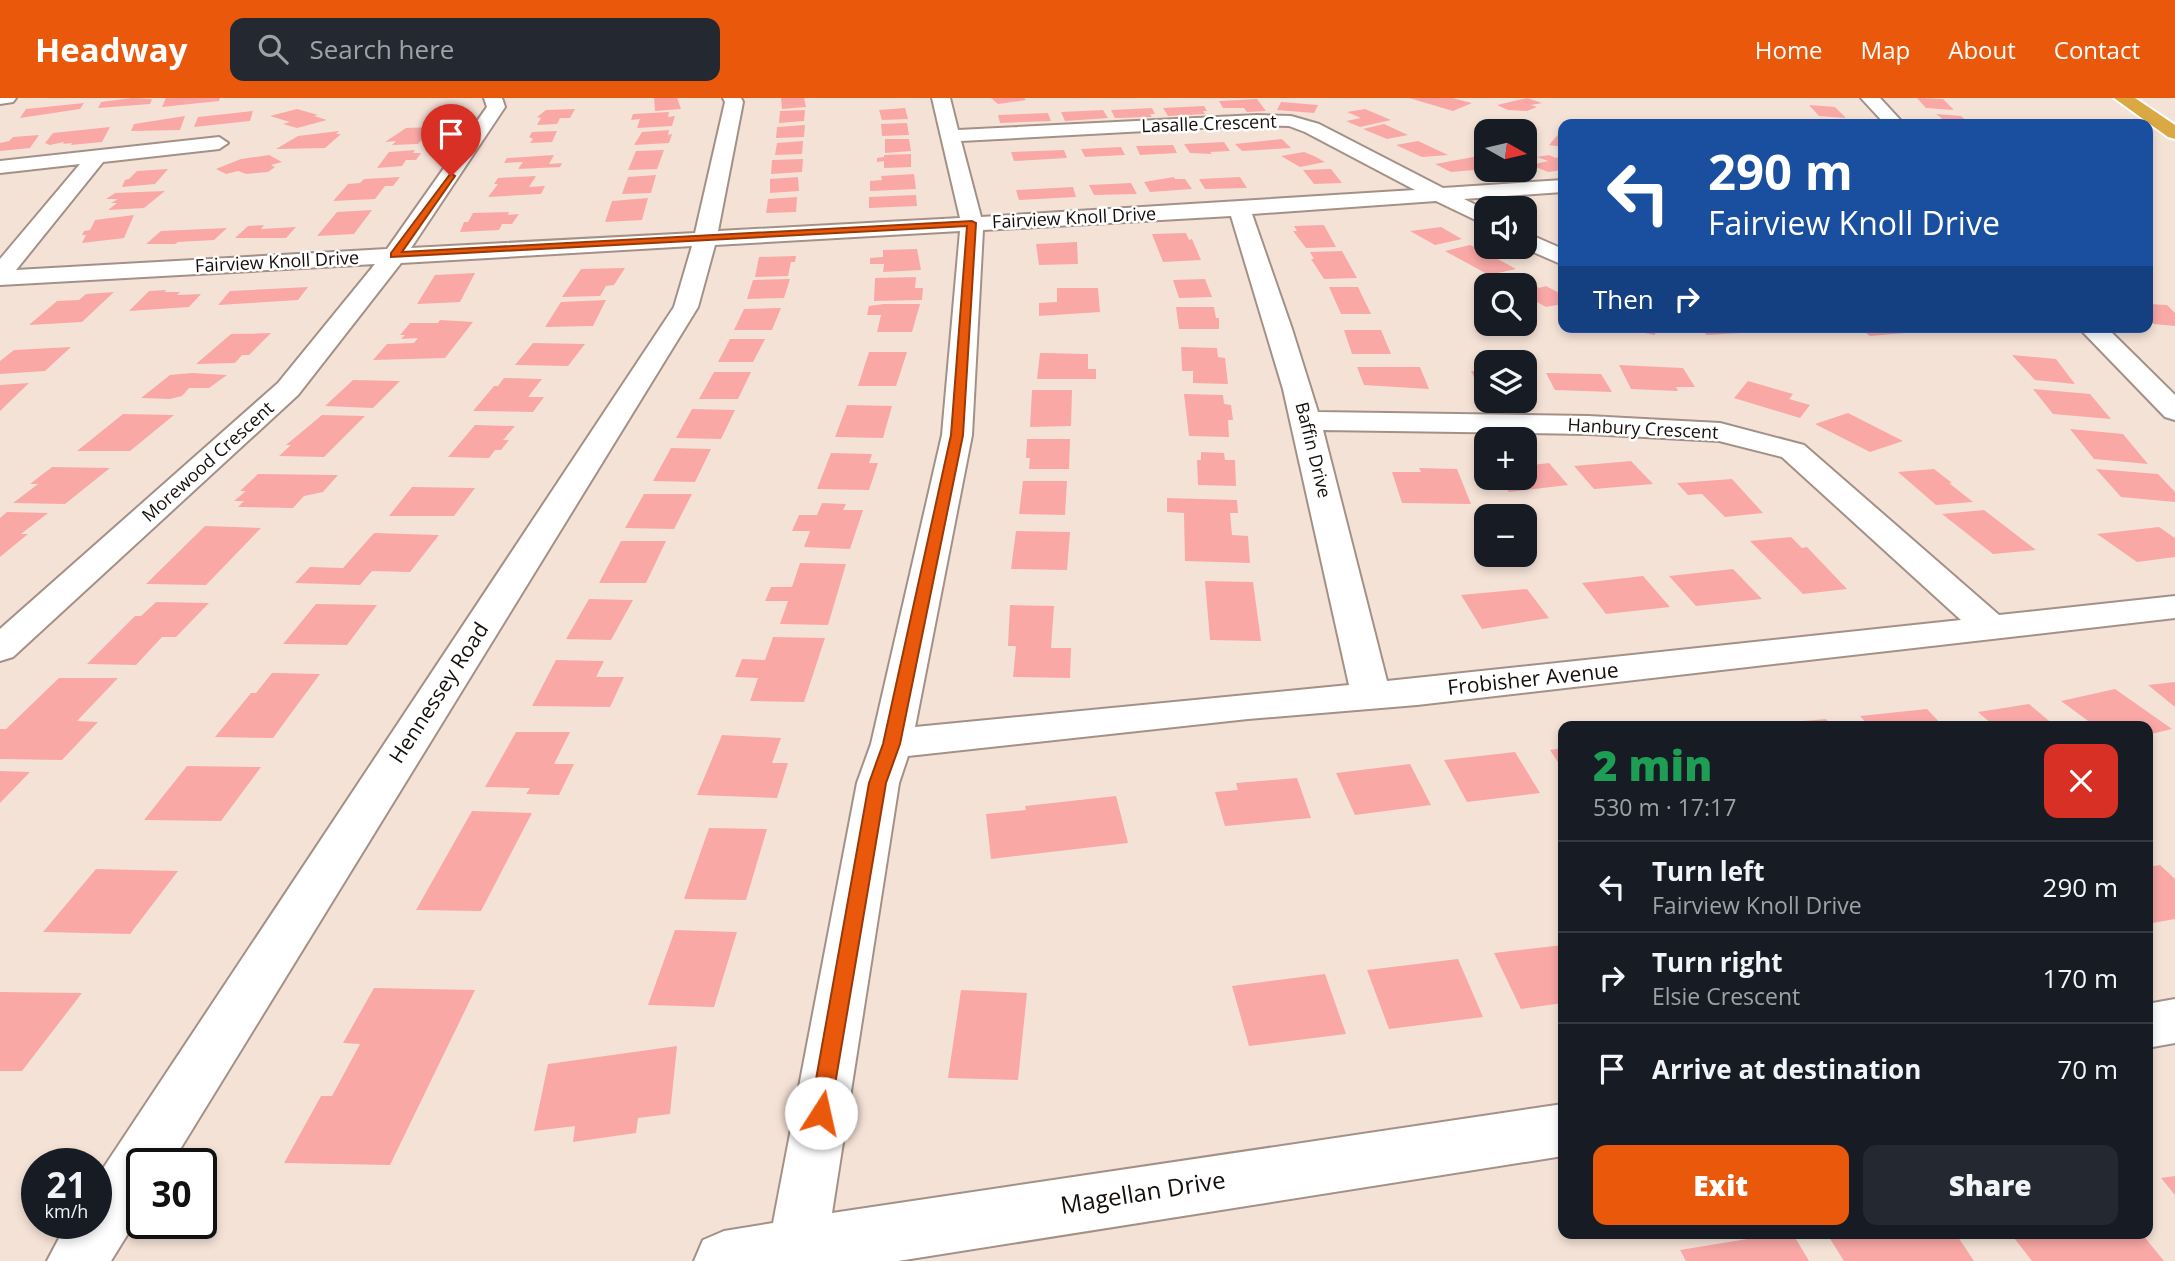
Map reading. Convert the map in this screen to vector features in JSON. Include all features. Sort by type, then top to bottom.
[{"type":"highway","points":[[2123,98],[2175,133]]},
{"type":"street","points":[[0,99],[7,98]]},
{"type":"street","name":"Morewood Crescent","points":[[0,649],[288,389],[395,255],[496,107],[493,98]]},
{"type":"street","name":"Hennessey Road","points":[[77,1261],[686,307],[705,238],[734,102],[732,98]]},
{"type":"street","points":[[797,1250],[878,783],[891,744],[957,435],[972,223],[942,98]]},
{"type":"street","points":[[1870,98],[1890,119]]},
{"type":"street","name":"Lasalle Crescent","points":[[951,136],[1257,120],[1291,121],[1312,128],[1474,213]]},
{"type":"street","points":[[0,167],[219,143]]},
{"type":"street","points":[[0,276],[97,156]]},
{"type":"street","name":"Fairview Knoll Drive","points":[[0,276],[1239,209],[1434,193],[1558,186]]},
{"type":"street","name":"Baffin Drive","points":[[1239,209],[1263,273],[1308,421],[1371,696]]},
{"type":"street","points":[[1537,245],[1558,256]]},
{"type":"street","points":[[2097,333],[2175,411]]},
{"type":"street","name":"Hanbury Crescent","points":[[1308,421],[1588,425],[1720,432],[1793,451],[1993,629]]},
{"type":"street","name":"Frobisher Avenue","points":[[891,744],[1248,706],[1371,696],[2175,607]]},
{"type":"street","points":[[2153,1025],[2175,1021]]},
{"type":"street","name":"Magellan Drive","points":[[724,1261],[945,1223],[1558,1130]]},
{"type":"building","points":[[132,98],[152,99],[150,104],[98,108],[101,102]]},
{"type":"building","points":[[166,98],[220,98],[219,101],[162,107]]},
{"type":"building","points":[[654,98],[677,98],[681,109],[655,111]]},
{"type":"building","points":[[781,98],[804,98],[806,107],[782,109]]},
{"type":"building","points":[[991,98],[1024,98],[1026,100],[998,104]]},
{"type":"building","points":[[1409,98],[1452,98],[1472,103],[1453,111]]},
{"type":"building","points":[[1527,98],[1542,103],[1531,105],[1537,107],[1527,111],[1508,110],[1497,105]]},
{"type":"building","points":[[1917,98],[1943,99],[1954,110],[1926,108]]},
{"type":"building","points":[[1257,99],[1266,111],[1247,112],[1244,108],[1223,108],[1219,101]]},
{"type":"building","points":[[1281,102],[1318,105],[1314,113],[1277,110]]},
{"type":"building","points":[[84,103],[80,109],[20,118],[26,109]]},
{"type":"building","points":[[1809,105],[1835,107],[1846,118],[1819,116]]},
{"type":"building","points":[[1204,106],[1207,111],[1203,111],[1205,114],[1168,116],[1163,108]]},
{"type":"building","points":[[905,108],[908,119],[882,120],[879,110]]},
{"type":"building","points":[[1152,108],[1155,114],[1150,114],[1152,117],[1115,118],[1111,110]]},
{"type":"building","points":[[297,109],[327,120],[297,128],[283,124],[290,122],[270,116]]},
{"type":"building","points":[[575,109],[570,118],[560,118],[557,124],[537,125],[541,118],[537,117],[546,110]]},
{"type":"building","points":[[1365,109],[1391,120],[1360,127],[1346,121],[1361,118],[1347,112]]},
{"type":"building","points":[[805,110],[804,121],[779,123],[780,111]]},
{"type":"building","points":[[1103,110],[1108,118],[1065,121],[1061,112]]},
{"type":"building","points":[[253,111],[250,121],[194,127],[198,117]]},
{"type":"building","points":[[669,112],[668,117],[675,116],[672,126],[637,128],[640,119],[631,120],[633,114]]},
{"type":"building","points":[[1048,113],[1051,121],[1000,123],[998,115]]},
{"type":"building","points":[[1936,114],[1961,116],[1964,119],[1942,119]]},
{"type":"building","points":[[185,116],[180,130],[131,131],[134,124]]},
{"type":"building","points":[[907,123],[909,135],[882,136],[881,124]]},
{"type":"building","points":[[1384,124],[1408,135],[1387,139],[1363,129]]},
{"type":"building","points":[[805,125],[804,137],[776,138],[777,127]]},
{"type":"building","points":[[110,127],[102,142],[71,145],[72,143],[63,144],[64,142],[50,145],[45,143],[53,133]]},
{"type":"building","points":[[434,127],[431,131],[436,130],[431,137],[423,138],[418,144],[392,145],[396,141],[385,142],[406,128]]},
{"type":"building","points":[[669,130],[668,135],[672,134],[669,143],[634,145],[642,132]]},
{"type":"building","points":[[339,131],[336,134],[341,134],[325,148],[276,149],[298,136]]},
{"type":"building","points":[[557,131],[552,142],[530,143],[533,139],[529,137],[532,132]]},
{"type":"building","points":[[39,135],[30,148],[0,151],[0,143],[13,137]]},
{"type":"building","points":[[1558,135],[1558,146],[1549,145]]},
{"type":"building","points":[[885,139],[909,139],[911,151],[885,153]]},
{"type":"building","points":[[1282,139],[1291,148],[1242,151],[1235,144]]},
{"type":"building","points":[[803,141],[802,154],[775,155],[777,143]]},
{"type":"building","points":[[1418,141],[1448,155],[1422,157],[1396,145]]},
{"type":"building","points":[[1224,142],[1230,151],[1210,152],[1212,154],[1190,153],[1184,144]]},
{"type":"building","points":[[1173,145],[1177,153],[1140,155],[1136,146]]},
{"type":"building","points":[[1121,147],[1125,155],[1085,157],[1081,149]]},
{"type":"building","points":[[415,150],[413,153],[421,153],[416,160],[406,160],[402,166],[377,168],[389,152]]},
{"type":"building","points":[[664,150],[657,169],[628,170],[636,151]]},
{"type":"building","points":[[1064,150],[1067,158],[1014,161],[1011,152]]},
{"type":"building","points":[[1304,152],[1325,162],[1300,167],[1281,156]]},
{"type":"building","points":[[911,154],[911,167],[884,168],[884,161],[877,162],[877,158],[884,155]]},
{"type":"building","points":[[269,155],[282,162],[271,165],[275,167],[268,172],[246,174],[238,171],[226,174],[216,169],[241,159]]},
{"type":"building","points":[[554,155],[549,164],[562,163],[560,167],[518,169],[523,162],[504,163],[507,158]]},
{"type":"building","points":[[1549,155],[1558,157],[1558,171],[1548,172],[1537,167],[1537,164],[1548,161],[1537,157]]},
{"type":"building","points":[[1474,157],[1474,170],[1451,172],[1435,164]]},
{"type":"building","points":[[803,159],[802,172],[771,174],[772,160]]},
{"type":"building","points":[[168,169],[155,184],[122,187],[125,180],[137,171]]},
{"type":"building","points":[[1331,169],[1342,183],[1314,184],[1303,170]]},
{"type":"building","points":[[914,174],[916,189],[870,191],[870,181],[882,180],[881,176]]},
{"type":"building","points":[[656,175],[651,193],[622,194],[628,177]]},
{"type":"building","points":[[536,176],[529,187],[545,186],[541,194],[488,197],[498,184],[494,184],[498,178]]},
{"type":"building","points":[[400,177],[393,186],[385,186],[375,199],[333,201],[348,184],[360,183],[364,179]]},
{"type":"building","points":[[798,177],[799,191],[770,193],[770,179]]},
{"type":"building","points":[[1174,177],[1185,179],[1192,189],[1150,192],[1144,182]]},
{"type":"building","points":[[1240,177],[1247,188],[1205,189],[1199,179]]},
{"type":"building","points":[[1131,183],[1137,194],[1094,195],[1089,185]]},
{"type":"building","points":[[1073,187],[1076,197],[1019,200],[1016,190]]},
{"type":"building","points":[[165,191],[144,208],[108,210],[117,203],[111,203],[118,199],[106,199],[115,193]]},
{"type":"building","points":[[916,195],[917,206],[869,208],[869,197]]},
{"type":"building","points":[[797,197],[796,212],[766,213],[768,199]]},
{"type":"building","points":[[648,198],[642,220],[605,222],[612,201]]},
{"type":"building","points":[[372,210],[354,234],[317,236],[337,212]]},
{"type":"building","points":[[509,212],[508,215],[519,214],[512,224],[502,224],[499,230],[460,232],[464,222],[468,222],[473,213]]},
{"type":"building","points":[[134,215],[124,238],[82,243],[86,235],[82,235],[84,231],[90,230],[95,220]]},
{"type":"building","points":[[264,225],[261,229],[296,227],[286,238],[235,238],[248,226]]},
{"type":"building","points":[[1324,225],[1336,247],[1306,248],[1293,231],[1297,231],[1294,226]]},
{"type":"building","points":[[1441,227],[1462,239],[1435,245],[1410,231]]},
{"type":"building","points":[[227,228],[214,240],[146,244],[161,231]]},
{"type":"building","points":[[1186,233],[1189,240],[1192,239],[1201,260],[1163,262],[1152,234]]},
{"type":"building","points":[[1077,242],[1078,264],[1039,265],[1036,244]]},
{"type":"building","points":[[1470,245],[1474,247],[1474,259],[1498,259],[1516,269],[1485,273],[1445,251]]},
{"type":"building","points":[[917,249],[921,270],[883,272],[884,264],[870,264],[870,258],[883,257],[883,250]]},
{"type":"building","points":[[1342,251],[1357,278],[1324,279],[1311,259],[1314,259],[1310,252]]},
{"type":"building","points":[[796,256],[795,262],[791,262],[788,276],[755,277],[759,257]]},
{"type":"building","points":[[625,268],[614,285],[606,286],[600,296],[562,297],[581,269]]},
{"type":"building","points":[[475,273],[460,302],[417,304],[435,275]]},
{"type":"building","points":[[916,277],[915,288],[923,288],[922,300],[874,301],[875,278]]},
{"type":"building","points":[[790,279],[784,298],[747,299],[753,280]]},
{"type":"building","points":[[1205,279],[1212,297],[1179,298],[1173,280]]},
{"type":"building","points":[[1546,286],[1558,292],[1558,305],[1546,307],[1537,302],[1537,287]]},
{"type":"building","points":[[308,287],[298,300],[218,305],[230,291]]},
{"type":"building","points":[[1329,287],[1358,287],[1371,314],[1341,314]]},
{"type":"building","points":[[1057,288],[1098,288],[1100,312],[1039,316],[1039,303],[1057,302]]},
{"type":"building","points":[[166,290],[165,292],[180,292],[177,295],[201,294],[189,307],[129,311],[149,291]]},
{"type":"building","points":[[114,292],[82,322],[29,325],[57,301],[79,300],[86,294]]},
{"type":"building","points":[[606,300],[593,326],[545,327],[561,302]]},
{"type":"building","points":[[920,304],[912,332],[877,332],[881,315],[867,315],[869,306]]},
{"type":"building","points":[[2153,304],[2167,305],[2175,313],[2175,326],[2154,324]]},
{"type":"building","points":[[1176,307],[1214,307],[1216,318],[1219,318],[1219,329],[1179,329]]},
{"type":"building","points":[[781,308],[772,330],[734,330],[744,309]]},
{"type":"building","points":[[440,320],[473,322],[445,358],[373,360],[387,344],[414,343],[418,338],[401,339],[405,335],[400,335],[410,323],[438,323]]},
{"type":"building","points":[[1344,330],[1381,330],[1391,354],[1352,354]]},
{"type":"building","points":[[271,333],[249,355],[242,355],[235,363],[196,364],[231,334]]},
{"type":"building","points":[[1705,333],[1740,333],[1707,335]]},
{"type":"building","points":[[1866,333],[1905,333],[1870,336]]},
{"type":"building","points":[[730,339],[765,339],[753,362],[718,362]]},
{"type":"building","points":[[533,343],[585,344],[568,366],[515,365]]},
{"type":"building","points":[[71,347],[45,371],[0,374],[0,361],[14,350]]},
{"type":"building","points":[[1181,347],[1217,348],[1218,357],[1225,358],[1228,384],[1193,383],[1193,371],[1182,371]]},
{"type":"building","points":[[869,352],[907,352],[896,386],[858,386]]},
{"type":"building","points":[[1040,353],[1088,354],[1088,369],[1096,369],[1096,379],[1037,379]]},
{"type":"building","points":[[2012,355],[2056,359],[2075,384],[2035,380]]},
{"type":"building","points":[[1619,365],[1683,368],[1695,387],[1676,387],[1678,391],[1631,389]]},
{"type":"building","points":[[1357,367],[1420,367],[1429,389],[1364,385]]},
{"type":"building","points":[[714,372],[751,372],[738,399],[699,399]]},
{"type":"building","points":[[1546,373],[1601,374],[1612,392],[1555,390]]},
{"type":"building","points":[[170,375],[227,375],[209,388],[189,388],[182,396],[170,399],[141,398]]},
{"type":"building","points":[[504,378],[542,379],[528,397],[544,397],[533,412],[473,411],[494,386],[498,386]]},
{"type":"building","points":[[353,380],[400,381],[373,408],[325,406]]},
{"type":"building","points":[[1748,381],[1793,394],[1789,399],[1810,405],[1800,418],[1734,398]]},
{"type":"building","points":[[29,383],[0,411],[0,385]]},
{"type":"building","points":[[2033,389],[2090,394],[2111,419],[2053,414]]},
{"type":"building","points":[[1032,390],[1072,390],[1071,426],[1030,427]]},
{"type":"building","points":[[1184,394],[1223,395],[1224,404],[1231,405],[1233,420],[1228,420],[1229,437],[1189,436]]},
{"type":"building","points":[[847,405],[892,406],[883,438],[835,437]]},
{"type":"building","points":[[692,409],[735,410],[721,439],[676,438]]},
{"type":"building","points":[[1848,413],[1903,441],[1870,452],[1815,424]]},
{"type":"building","points":[[123,414],[174,415],[130,451],[77,451]]},
{"type":"building","points":[[322,415],[365,416],[324,457],[279,456],[291,445],[286,445]]},
{"type":"building","points":[[475,425],[515,426],[503,440],[509,440],[501,450],[495,450],[489,458],[448,457]]},
{"type":"building","points":[[2070,429],[2123,434],[2148,464],[2094,459]]},
{"type":"building","points":[[1027,439],[1070,439],[1069,469],[1029,469],[1030,458],[1026,458]]},
{"type":"building","points":[[671,448],[711,449],[695,482],[653,481]]},
{"type":"building","points":[[1201,452],[1224,453],[1225,460],[1235,460],[1236,486],[1198,485],[1197,460],[1201,460]]},
{"type":"building","points":[[831,453],[872,454],[869,463],[878,463],[869,490],[817,489]]},
{"type":"building","points":[[1631,461],[1653,484],[1594,489],[1574,466]]},
{"type":"building","points":[[1549,463],[1568,485],[1537,489],[1537,464]]},
{"type":"building","points":[[52,467],[110,468],[65,504],[13,503],[38,484],[30,484]]},
{"type":"building","points":[[1419,468],[1457,469],[1471,504],[1402,503],[1392,472],[1421,472]]},
{"type":"building","points":[[1934,469],[1973,502],[1936,505],[1898,472]]},
{"type":"building","points":[[2096,469],[2158,474],[2175,492],[2175,502],[2121,497]]},
{"type":"building","points":[[258,474],[338,475],[323,492],[304,496],[293,508],[238,507],[244,501],[234,501],[246,491],[240,491]]},
{"type":"building","points":[[1732,479],[1763,513],[1725,517],[1702,494],[1688,495],[1677,483]]},
{"type":"building","points":[[1023,481],[1067,481],[1065,515],[1019,514]]},
{"type":"building","points":[[412,487],[475,488],[454,516],[389,516]]},
{"type":"building","points":[[644,494],[692,494],[674,529],[625,528]]},
{"type":"building","points":[[1167,498],[1237,500],[1238,513],[1230,513],[1232,535],[1248,536],[1250,563],[1185,561],[1184,513],[1167,512]]},
{"type":"building","points":[[822,503],[846,504],[843,510],[863,510],[850,549],[804,547],[810,531],[792,531],[799,515],[817,515]]},
{"type":"building","points":[[1984,510],[2036,550],[1993,554],[1942,514]]},
{"type":"building","points":[[7,512],[48,513],[21,534],[28,534],[0,557],[0,518]]},
{"type":"building","points":[[205,526],[261,528],[206,585],[146,584]]},
{"type":"building","points":[[2159,527],[2175,538],[2175,557],[2137,562],[2097,534]]},
{"type":"building","points":[[1016,531],[1070,532],[1067,570],[1011,569]]},
{"type":"building","points":[[374,533],[439,535],[410,572],[372,571],[360,585],[295,583],[310,567],[343,568]]},
{"type":"building","points":[[1791,537],[1802,548],[1807,547],[1847,589],[1803,594],[1750,541]]},
{"type":"building","points":[[621,541],[666,541],[646,583],[599,583]]},
{"type":"building","points":[[800,563],[846,564],[828,625],[780,624],[788,601],[765,601],[771,587],[792,587]]},
{"type":"building","points":[[1733,569],[1762,599],[1696,606],[1669,576]]},
{"type":"building","points":[[1643,576],[1670,607],[1606,614],[1582,583]]},
{"type":"building","points":[[1205,581],[1253,582],[1261,641],[1210,640]]},
{"type":"building","points":[[1527,589],[1549,618],[1482,629],[1461,595]]},
{"type":"building","points":[[589,599],[633,600],[611,640],[566,639]]},
{"type":"building","points":[[156,602],[209,603],[176,637],[162,637],[136,665],[87,664],[135,616],[141,616]]},
{"type":"building","points":[[316,604],[377,605],[347,645],[283,644]]},
{"type":"building","points":[[1010,605],[1054,606],[1051,648],[1071,648],[1070,678],[1013,677],[1016,646],[1008,646]]},
{"type":"building","points":[[773,637],[825,638],[804,702],[750,701],[758,678],[735,677],[742,659],[765,660]]},
{"type":"building","points":[[556,660],[604,661],[596,677],[624,677],[610,707],[532,706]]},
{"type":"building","points":[[272,673],[320,674],[273,738],[215,737],[251,693],[256,693]]},
{"type":"building","points":[[59,678],[118,678],[77,721],[98,722],[62,760],[0,759],[0,729],[6,729]]},
{"type":"building","points":[[2175,682],[2175,707],[2148,685]]},
{"type":"building","points":[[2115,689],[2172,729],[2153,734],[2153,721],[2088,721],[2061,701]]},
{"type":"building","points":[[2029,704],[2049,721],[1988,721],[1978,712]]},
{"type":"building","points":[[1927,709],[1938,721],[1864,721],[1860,716]]},
{"type":"building","points":[[516,732],[570,732],[554,764],[574,764],[559,795],[526,794],[530,788],[485,787]]},
{"type":"building","points":[[722,735],[781,738],[772,763],[788,763],[777,798],[697,795]]},
{"type":"building","points":[[1558,749],[1558,762],[1550,750]]},
{"type":"building","points":[[1515,752],[1540,793],[1467,802],[1444,760]]},
{"type":"building","points":[[1410,764],[1431,805],[1355,815],[1336,773]]},
{"type":"building","points":[[187,766],[261,767],[221,821],[144,820]]},
{"type":"building","points":[[0,771],[30,772],[0,803]]},
{"type":"building","points":[[1297,778],[1311,818],[1225,826],[1215,792],[1238,790],[1236,783]]},
{"type":"building","points":[[1116,796],[1128,843],[991,859],[986,814],[1026,810],[1025,806]]},
{"type":"building","points":[[472,811],[532,813],[481,911],[416,910]]},
{"type":"building","points":[[709,828],[767,829],[746,900],[684,899]]},
{"type":"building","points":[[2160,865],[2175,879],[2175,919],[2153,923],[2153,866]]},
{"type":"building","points":[[96,869],[178,871],[130,934],[43,932]]},
{"type":"building","points":[[675,930],[737,932],[714,1007],[648,1005]]},
{"type":"building","points":[[1558,946],[1558,1004],[1521,1009],[1494,953]]},
{"type":"building","points":[[1458,959],[1483,1017],[1389,1029],[1367,970]]},
{"type":"building","points":[[1325,974],[1346,1034],[1249,1046],[1232,986]]},
{"type":"building","points":[[374,988],[475,990],[390,1165],[284,1163],[321,1096],[332,1096],[360,1044],[343,1043]]},
{"type":"building","points":[[961,990],[1027,993],[1018,1080],[948,1078]]},
{"type":"building","points":[[0,992],[82,993],[22,1071],[0,1071]]},
{"type":"building","points":[[677,1046],[670,1114],[638,1118],[636,1133],[573,1142],[575,1126],[534,1131],[548,1064]]},
{"type":"building","points":[[2175,1176],[2175,1195],[2161,1178]]},
{"type":"building","points":[[1747,1239],[1796,1239],[1809,1261],[1686,1261],[1680,1250]]},
{"type":"building","points":[[1830,1239],[1959,1239],[1974,1261],[1844,1261]]},
{"type":"building","points":[[2015,1239],[2146,1239],[2164,1261],[2032,1261]]},
{"type":"route","points":[[451,176],[395,255],[972,223],[957,435],[891,744],[878,783],[821,1113]]}]
